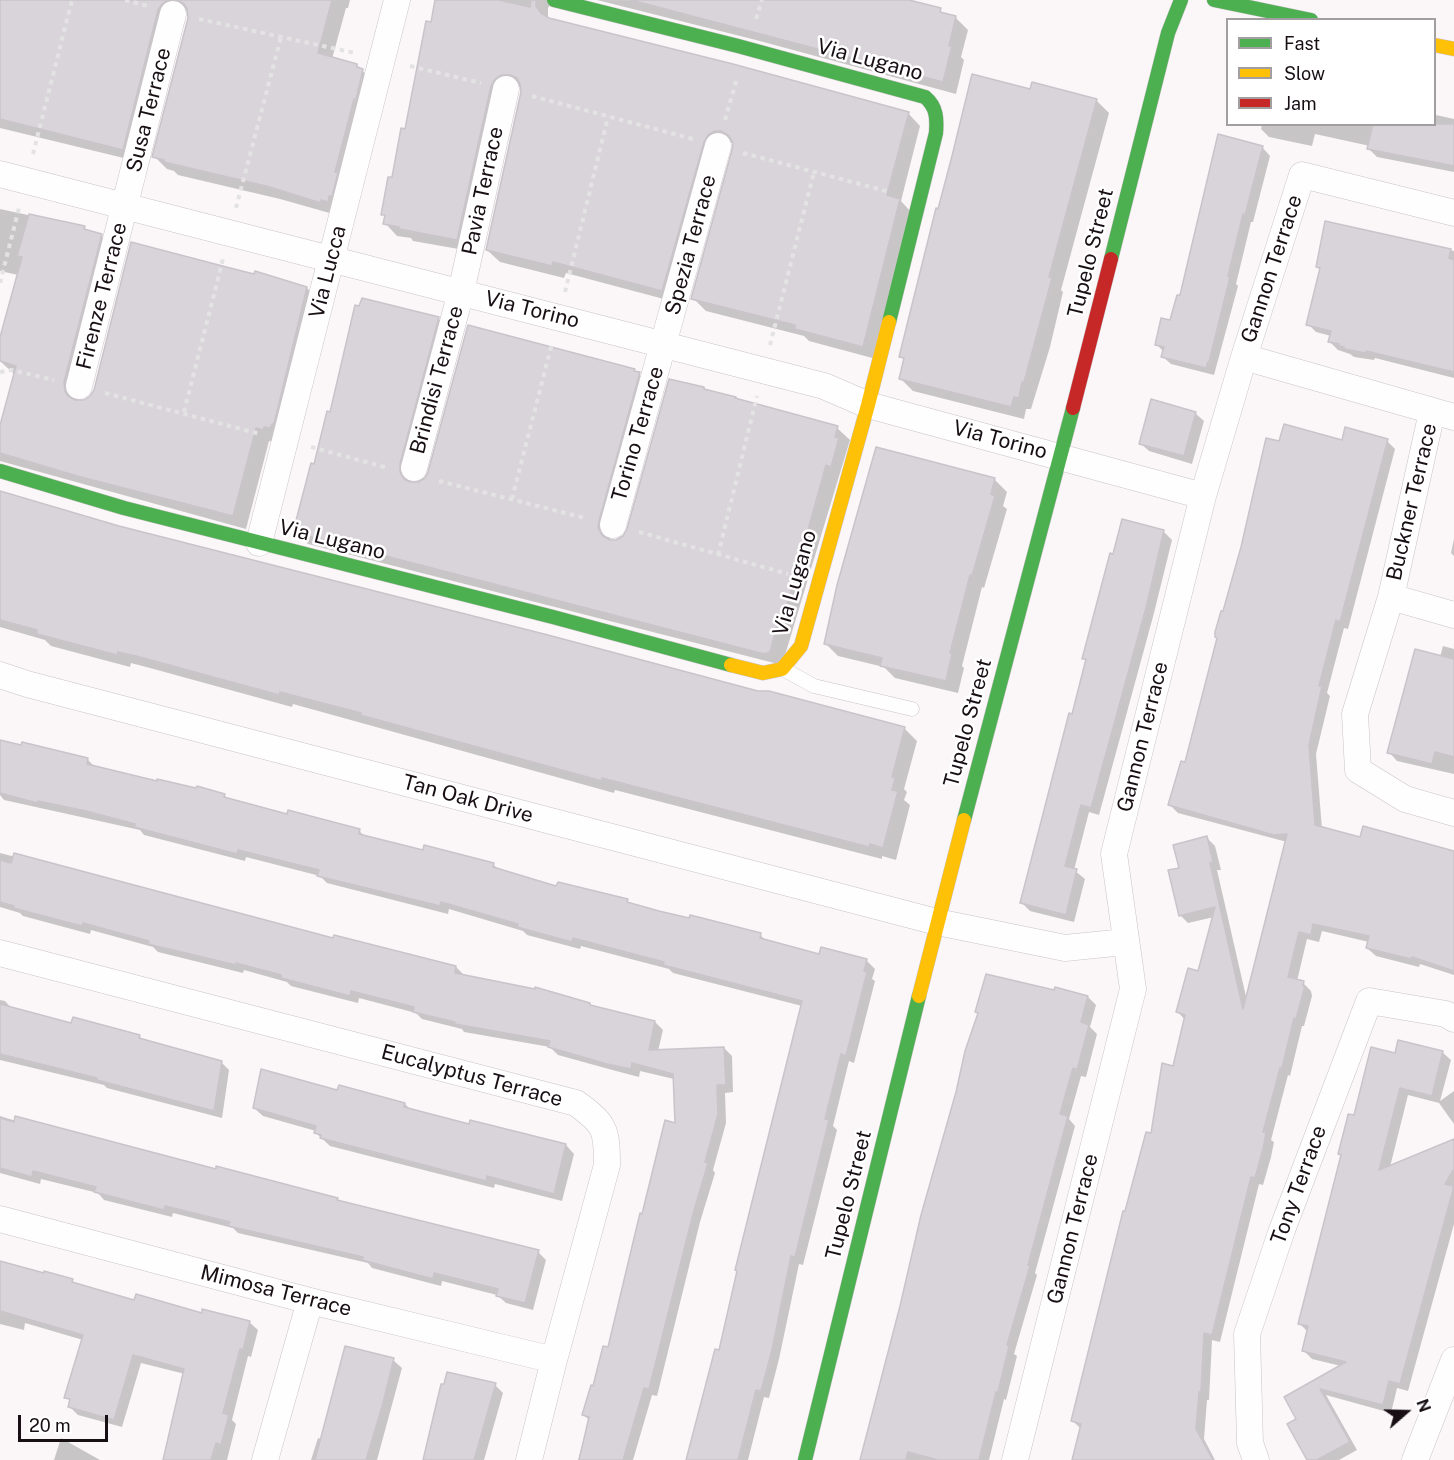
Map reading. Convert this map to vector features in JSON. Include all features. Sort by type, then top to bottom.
[{"type":"street","name":"Via Lucca","points":[[259,543],[397,0]]},
{"type":"street","name":"Via Lugano","points":[[0,471],[72,494],[763,673],[782,669],[801,646],[868,405],[936,134],[937,117],[931,100],[925,97],[738,46],[554,0]]},
{"type":"street","name":"Tupelo Street","points":[[805,1460],[937,922],[1061,457],[1168,33],[1181,0]]},
{"type":"street","points":[[1214,0],[1301,18]]},
{"type":"street","name":"Susa Terrace","points":[[125,206],[173,14]]},
{"type":"street","points":[[1436,45],[1454,49]]},
{"type":"street","name":"Pavia Terrace","points":[[461,292],[506,89]]},
{"type":"street","name":"Spezia Terrace","points":[[664,344],[718,146]]},
{"type":"street","name":"Via Torino","points":[[0,174],[825,386],[868,405],[1203,496]]},
{"type":"street","name":"Gannon Terrace","points":[[1015,1460],[1133,989],[1114,854],[1203,496],[1302,175],[1454,213]]},
{"type":"street","name":"Firenze Terrace","points":[[79,387],[125,206]]},
{"type":"street","name":"Brindisi Terrace","points":[[414,468],[461,292]]},
{"type":"street","name":"Torino Terrace","points":[[613,525],[664,344]]},
{"type":"street","points":[[1244,357],[1443,415]]},
{"type":"street","name":"Buckner Terrace","points":[[1443,415],[1390,597],[1454,615]]},
{"type":"street","points":[[1390,597],[1355,714],[1358,771],[1405,799],[1454,813]]},
{"type":"street","name":"Tan Oak Drive","points":[[0,675],[27,684],[937,922],[1065,948],[1125,942]]},
{"type":"street","name":"Eucalyptus Terrace","points":[[0,952],[576,1103],[597,1119],[607,1138],[607,1165],[529,1460]]},
{"type":"street","name":"Tony Terrace","points":[[1256,1460],[1250,1443],[1247,1334],[1282,1230],[1369,1001],[1446,1014],[1454,1020]]},
{"type":"street","name":"Mimosa Terrace","points":[[0,1219],[310,1301],[554,1360]]},
{"type":"street","points":[[265,1460],[310,1301]]},
{"type":"street","points":[[1415,1460],[1454,1360]]},
{"type":"lane","points":[[782,669],[814,686],[912,709]]},
{"type":"path","points":[[0,283],[72,0]]},
{"type":"building","points":[[0,0],[168,0],[158,10],[123,150],[0,119]]},
{"type":"building","points":[[178,0],[332,0],[318,53],[357,64],[357,67],[363,69],[335,172],[338,173],[332,196],[329,196],[328,202],[321,200],[321,203],[266,186],[164,162],[164,160],[152,157],[188,18],[187,9]]},
{"type":"building","points":[[435,0],[499,0],[530,7],[531,0],[536,0],[536,6],[541,13],[549,18],[733,64],[909,112],[887,195],[900,199],[863,347],[795,329],[795,325],[691,299],[732,150],[733,143],[729,136],[721,131],[708,135],[704,142],[662,291],[553,262],[552,266],[486,250],[521,92],[517,78],[510,75],[501,75],[491,86],[457,240],[383,224],[385,215],[381,215],[388,177],[392,177],[401,128],[405,129],[426,21],[431,22]]},
{"type":"building","points":[[631,0],[909,0],[941,8],[940,12],[956,16],[949,46],[952,46],[943,82]]},
{"type":"building","points":[[972,74],[1030,89],[1032,82],[1097,99],[1049,277],[1052,278],[1024,382],[1022,382],[1019,398],[1014,397],[1011,407],[899,379],[904,358],[899,357]]},
{"type":"building","points":[[1454,124],[1454,166],[1367,149],[1373,126]]},
{"type":"building","points":[[1218,134],[1263,146],[1245,215],[1243,214],[1228,276],[1230,277],[1206,368],[1161,357],[1164,347],[1155,345],[1161,318],[1170,320],[1177,295],[1180,295]]},
{"type":"building","points":[[29,214],[85,226],[84,229],[102,234],[64,382],[68,396],[75,400],[84,400],[94,390],[131,242],[254,274],[255,271],[307,287],[274,424],[270,428],[264,427],[263,430],[256,428],[233,516],[77,476],[0,453],[0,425],[16,366],[0,361],[0,337],[22,257],[17,256]]},
{"type":"building","points":[[1325,221],[1451,249],[1449,258],[1454,260],[1454,372],[1366,351],[1366,353],[1344,349],[1339,344],[1328,342],[1331,331],[1306,325],[1320,268],[1316,267]]},
{"type":"building","points":[[362,298],[439,317],[400,464],[400,472],[404,479],[410,482],[418,482],[425,478],[428,472],[468,325],[640,372],[599,521],[598,528],[602,535],[610,540],[623,536],[627,529],[669,379],[838,426],[835,437],[839,438],[831,467],[826,465],[782,623],[778,622],[770,652],[764,654],[293,532],[311,463],[314,464],[327,411],[330,412],[355,305],[359,306]]},
{"type":"building","points":[[1151,399],[1196,412],[1184,456],[1139,444]]},
{"type":"building","points":[[1284,424],[1342,440],[1345,427],[1388,439],[1340,622],[1336,620],[1319,686],[1322,686],[1309,745],[1315,825],[1360,837],[1363,826],[1454,851],[1454,971],[1412,957],[1411,959],[1366,948],[1369,936],[1313,924],[1311,935],[1299,932],[1288,977],[1304,981],[1303,986],[1305,986],[1296,1019],[1294,1018],[1282,1068],[1280,1068],[1263,1132],[1266,1133],[1263,1149],[1255,1178],[1251,1177],[1212,1335],[1204,1333],[1201,1392],[1199,1392],[1196,1429],[1213,1460],[1072,1460],[1081,1424],[1071,1421],[1123,1211],[1125,1211],[1146,1132],[1151,1133],[1162,1063],[1173,1066],[1185,1015],[1176,1012],[1188,968],[1198,971],[1215,907],[1179,916],[1168,870],[1179,868],[1173,845],[1207,836],[1213,862],[1210,863],[1243,1009],[1287,834],[1274,835],[1168,805],[1181,761],[1185,762],[1217,638],[1215,632],[1241,547],[1266,438],[1279,441]]},
{"type":"building","points":[[876,447],[995,478],[991,494],[995,496],[972,576],[970,575],[950,653],[952,654],[946,681],[880,666],[882,658],[824,644],[837,585]]},
{"type":"building","points":[[0,491],[119,526],[905,727],[892,777],[895,778],[892,790],[898,791],[883,848],[870,844],[869,847],[602,778],[602,781],[360,715],[361,713],[280,692],[279,695],[136,656],[118,652],[117,655],[37,634],[37,630],[0,620]]},
{"type":"building","points":[[1122,519],[1164,530],[1147,604],[1091,808],[1081,805],[1065,866],[1077,869],[1066,915],[1020,903],[1069,713],[1072,714],[1086,659],[1082,659],[1110,553],[1113,554]]},
{"type":"building","points":[[1415,649],[1454,659],[1454,757],[1435,752],[1432,764],[1387,753]]},
{"type":"building","points":[[0,740],[21,745],[22,742],[88,758],[87,764],[157,781],[157,779],[196,788],[197,786],[225,794],[224,797],[287,814],[288,810],[360,829],[359,834],[423,850],[424,845],[494,863],[493,867],[556,886],[558,882],[628,899],[627,902],[659,911],[689,918],[690,915],[761,933],[760,938],[819,954],[821,947],[867,959],[864,971],[867,972],[846,1056],[841,1054],[825,1119],[829,1120],[795,1257],[791,1256],[772,1350],[761,1391],[756,1390],[738,1460],[686,1460],[715,1349],[719,1350],[737,1271],[735,1270],[802,1001],[663,965],[664,962],[573,938],[572,942],[517,927],[518,924],[441,902],[440,906],[317,876],[319,870],[238,850],[237,854],[134,827],[135,824],[86,811],[38,801],[37,803],[0,793]]},
{"type":"building","points":[[14,853],[333,938],[334,935],[456,966],[455,973],[535,989],[535,987],[590,1003],[590,1005],[655,1021],[649,1050],[724,1047],[726,1085],[717,1085],[718,1114],[705,1162],[708,1163],[649,1389],[644,1388],[623,1460],[579,1460],[589,1417],[582,1415],[591,1385],[593,1386],[603,1346],[608,1347],[665,1120],[675,1123],[673,1074],[632,1063],[631,1069],[607,1064],[548,1047],[550,1041],[455,1024],[455,1022],[413,1012],[414,1007],[351,991],[350,996],[281,978],[281,975],[236,963],[236,965],[148,944],[149,941],[83,923],[82,926],[13,908],[14,906],[0,902],[0,860],[11,863]]},
{"type":"building","points":[[986,974],[1054,990],[1055,987],[1088,996],[1081,1022],[1089,1025],[1077,1070],[1073,1068],[1060,1114],[1068,1116],[1028,1265],[1030,1266],[1007,1345],[1009,1346],[998,1392],[996,1392],[979,1460],[938,1460],[908,1452],[906,1460],[860,1460],[921,1215],[956,1092],[965,1051],[978,1013],[975,1012]]},
{"type":"building","points":[[0,1004],[71,1023],[73,1017],[222,1061],[214,1111],[0,1054]]},
{"type":"building","points":[[1398,1040],[1443,1051],[1432,1096],[1400,1088],[1379,1170],[1454,1139],[1454,1169],[1445,1184],[1453,1186],[1453,1190],[1400,1384],[1389,1381],[1383,1405],[1320,1389],[1350,1442],[1317,1460],[1307,1460],[1287,1424],[1296,1419],[1284,1397],[1346,1362],[1302,1351],[1308,1326],[1298,1324],[1341,1155],[1338,1154],[1348,1114],[1354,1115],[1371,1047],[1395,1053]]},
{"type":"building","points":[[261,1069],[337,1090],[339,1085],[405,1103],[404,1107],[469,1124],[470,1120],[566,1144],[554,1194],[487,1176],[486,1181],[320,1138],[321,1135],[314,1133],[316,1126],[253,1108]]},
{"type":"building","points":[[15,1116],[539,1250],[525,1303],[496,1296],[498,1289],[434,1273],[433,1279],[362,1260],[363,1257],[228,1226],[230,1222],[165,1206],[164,1210],[94,1192],[96,1187],[33,1171],[32,1177],[0,1168],[0,1118],[14,1122]]},
{"type":"building","points":[[0,1261],[73,1279],[72,1282],[134,1300],[136,1294],[202,1313],[202,1309],[250,1321],[223,1413],[229,1415],[221,1445],[216,1443],[211,1460],[163,1460],[184,1369],[133,1355],[114,1420],[68,1407],[70,1399],[64,1398],[83,1335],[0,1311]]},
{"type":"building","points":[[345,1346],[394,1358],[383,1403],[366,1460],[315,1460]]},
{"type":"building","points":[[447,1372],[496,1383],[474,1460],[423,1460],[441,1384],[444,1384]]},
{"type":"traffic: fast","points":[[554,0],[738,46],[925,97],[932,105],[935,114],[936,133],[889,322]]},
{"type":"traffic: fast","points":[[1111,259],[1168,33],[1181,0]]},
{"type":"traffic: fast","points":[[1214,0],[1301,18]]},
{"type":"traffic: fast","points":[[964,820],[1073,408]]},
{"type":"traffic: fast","points":[[0,471],[124,508],[553,617],[731,665]]},
{"type":"traffic: fast","points":[[805,1460],[919,996]]},
{"type":"traffic: slow","points":[[1436,45],[1454,49]]},
{"type":"traffic: slow","points":[[731,665],[763,673],[782,669],[801,646],[889,322]]},
{"type":"traffic: slow","points":[[919,996],[964,820]]},
{"type":"traffic: jam","points":[[1073,408],[1111,259]]}]
